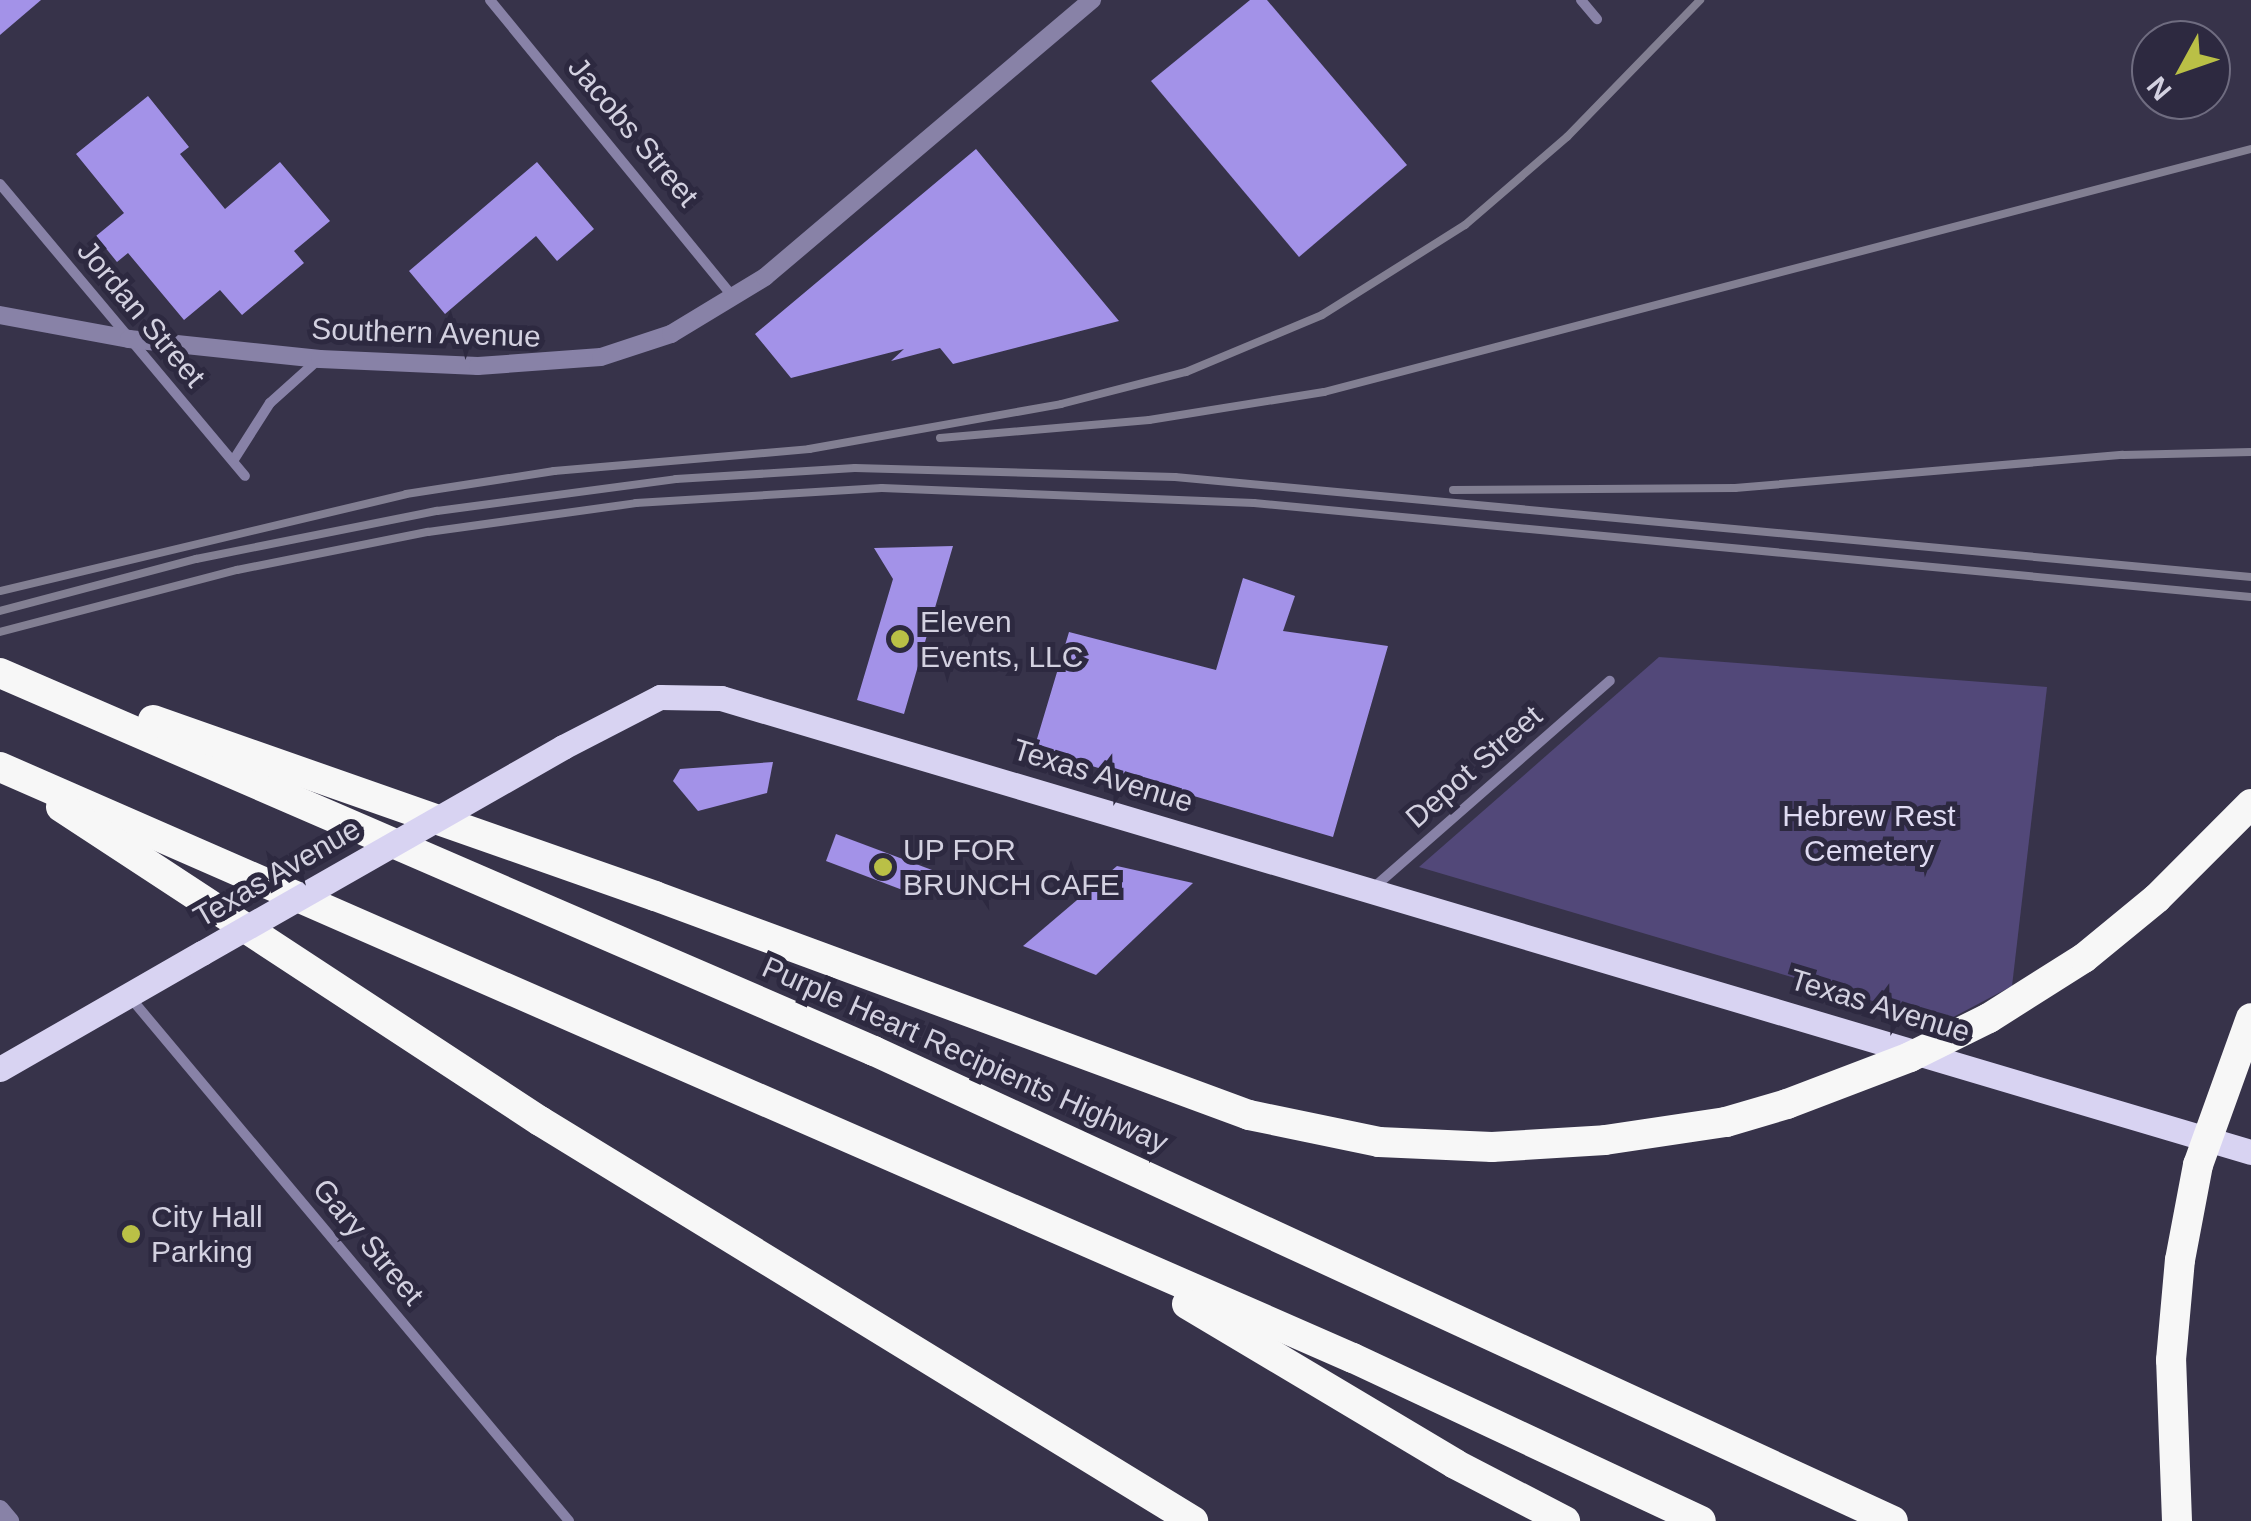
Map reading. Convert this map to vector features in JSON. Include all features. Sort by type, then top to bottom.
[{"type":"highway","points":[[0,672],[319,773],[1250,1115],[1379,1142],[1492,1147],[1605,1140],[1787,1104],[1910,1058],[1989,1018],[2084,958],[2158,898],[2251,804]]},
{"type":"highway","name":"Purple Heart Recipients Highway","points":[[0,672],[874,1051],[1893,1521]]},
{"type":"highway","points":[[0,766],[540,1121],[1192,1521]]},
{"type":"highway","points":[[0,766],[1353,1358],[1701,1521]]},
{"type":"highway","points":[[2176,1521],[2171,1360],[2180,1260],[2198,1165],[2251,1018]]},
{"type":"highway","points":[[1090,1245],[1455,1464],[1565,1521]]},
{"type":"main road","name":"Texas Avenue","points":[[0,1069],[563,748],[660,698],[721,698],[2251,1152]]},
{"type":"street","name":"Jacobs Street","points":[[490,0],[734,298]]},
{"type":"street","name":"Southern Avenue","points":[[0,315],[128,338],[320,359],[478,366],[563,363],[636,346],[734,298],[1092,0]]},
{"type":"street","points":[[1581,0],[1598,19]]},
{"type":"street","name":"Jordan Street","points":[[0,184],[244,476]]},
{"type":"street","points":[[233,461],[270,402],[320,359]]},
{"type":"street","name":"Depot Street","points":[[1371,890],[1610,681]]},
{"type":"street","name":"Gary Street","points":[[128,995],[569,1521]]},
{"type":"street","points":[[0,1509],[10,1521]]},
{"type":"green space","name":"Hebrew Rest Cemetery","points":[[1659,657],[2047,687],[2012,986],[1944,1022],[1419,867]]},
{"type":"building","points":[[0,0],[41,0],[0,35]]},
{"type":"building","points":[[1250,0],[1267,0],[1407,165],[1299,257],[1151,81]]},
{"type":"building","points":[[148,96],[189,147],[180,154],[225,209],[280,162],[330,221],[294,251],[304,263],[242,315],[220,290],[184,320],[128,253],[117,262],[96,236],[124,213],[76,154]]},
{"type":"building","points":[[976,149],[1119,321],[953,364],[940,348],[891,361],[904,349],[791,378],[755,334]]},
{"type":"building","points":[[537,162],[594,229],[557,261],[536,236],[445,314],[409,271]]},
{"type":"building","name":"Eleven Events, LLC","points":[[953,546],[904,714],[857,700],[893,579],[874,548]]},
{"type":"building","points":[[1243,578],[1295,596],[1283,631],[1388,646],[1333,837],[1034,749],[1069,632],[1216,670]]},
{"type":"building","points":[[773,762],[767,793],[698,811],[673,781],[680,769]]},
{"type":"building","name":"UP FOR BRUNCH CAFE","points":[[836,834],[940,873],[929,900],[826,861]]},
{"type":"building","points":[[1117,866],[1193,883],[1096,975],[1023,946]]},
{"type":"railway","points":[[0,591],[406,494],[554,471],[809,449],[1061,404],[1186,372],[1322,315],[1465,225],[1567,137],[1700,0]]},
{"type":"railway","points":[[940,438],[1149,420],[1324,392],[2251,149]]},
{"type":"railway","points":[[1453,490],[1735,488],[2123,455],[2251,452]]},
{"type":"railway","points":[[0,611],[196,559],[437,511],[676,479],[855,468],[1175,477],[2251,577]]},
{"type":"railway","points":[[0,632],[237,570],[428,532],[636,503],[882,488],[1254,503],[2251,597]]},
{"type":"place","name":"Eleven Events, LLC","points":[[900,639]]},
{"type":"place","name":"UP FOR BRUNCH CAFE","points":[[883,867]]},
{"type":"place","name":"City Hall Parking","points":[[131,1234]]}]
